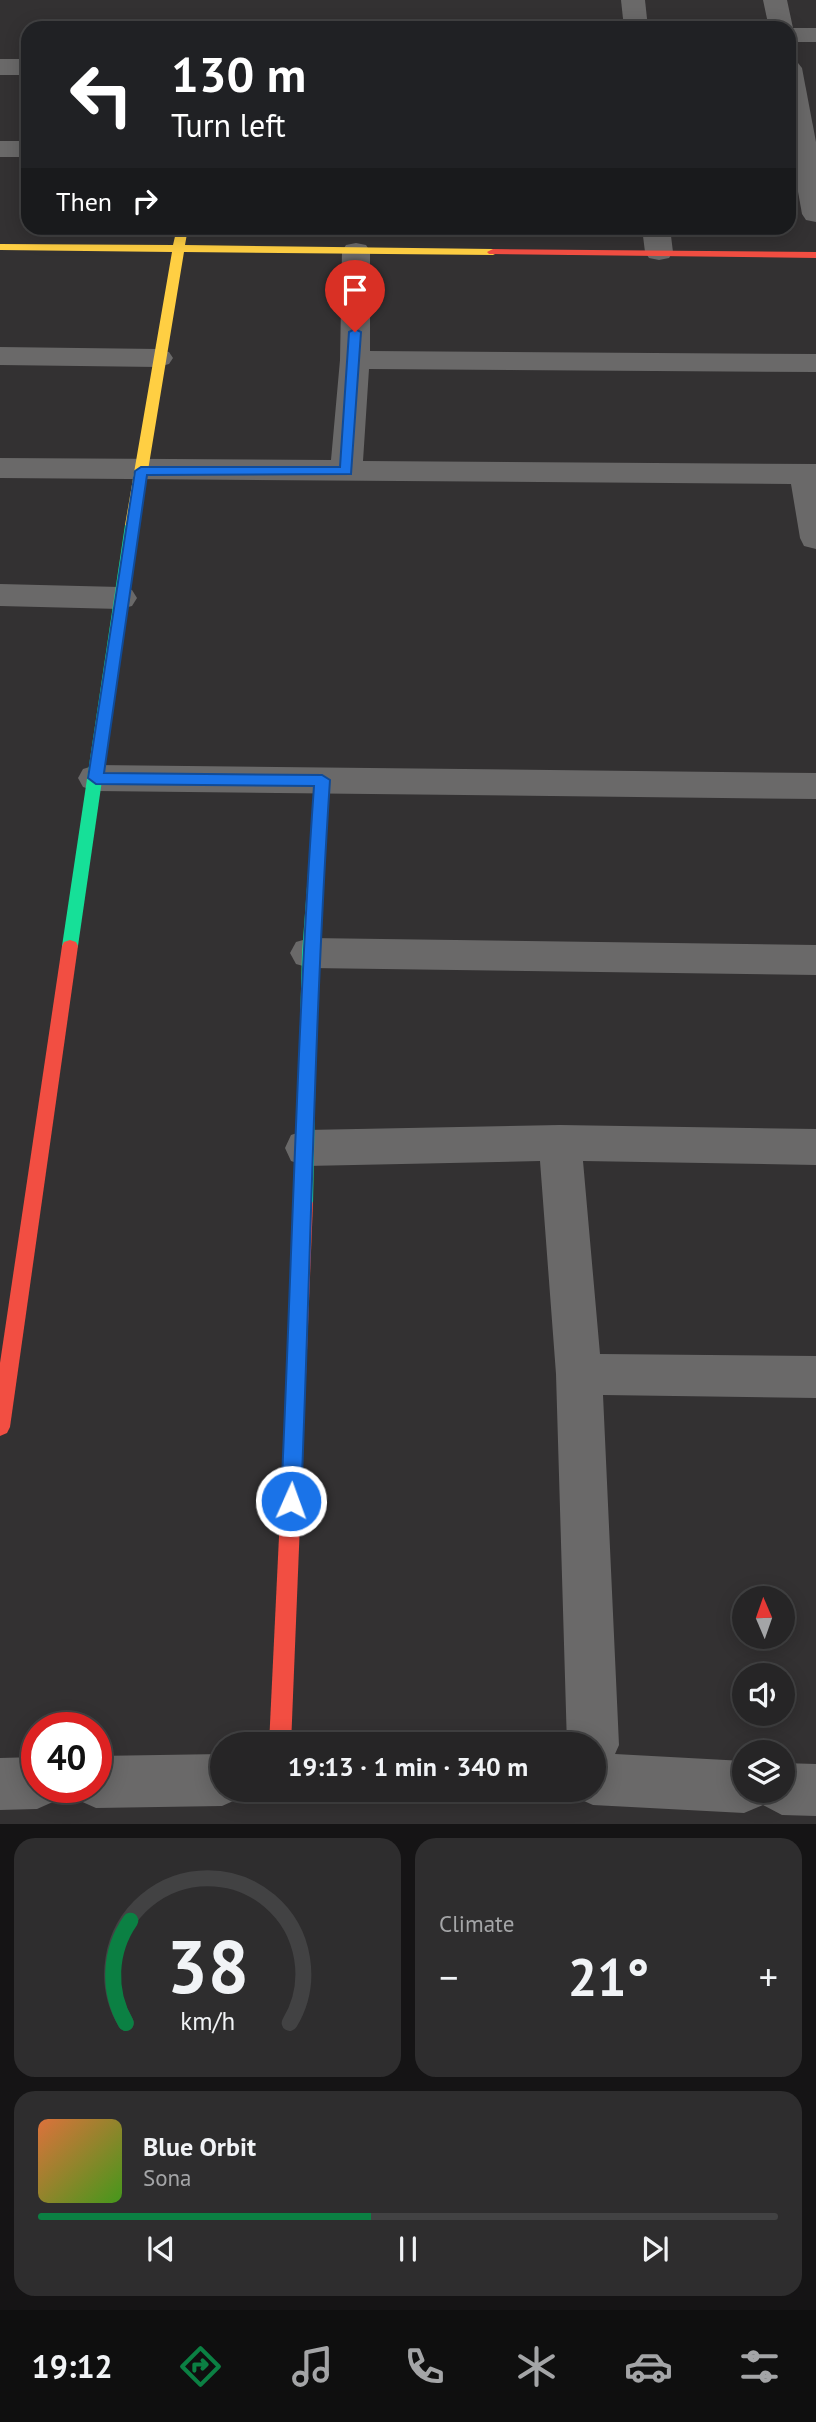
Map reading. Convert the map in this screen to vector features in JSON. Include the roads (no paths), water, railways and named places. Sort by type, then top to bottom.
[{"type":"street","points":[[633,0],[635,21]]},
{"type":"street","points":[[775,0],[780,21]]},
{"type":"street","points":[[796,34],[816,35]]},
{"type":"street","points":[[0,67],[21,67]]},
{"type":"street","points":[[796,106],[816,214]]},
{"type":"street","points":[[0,149],[21,149]]},
{"type":"street","points":[[0,1427],[7,1329],[96,778],[120,598],[158,358],[181,235]]},
{"type":"street","points":[[0,247],[356,251],[657,240],[816,255]]},
{"type":"street","points":[[346,471],[355,360],[356,251]]},
{"type":"street","points":[[0,356],[158,358]]},
{"type":"street","points":[[355,360],[816,363]]},
{"type":"street","points":[[0,468],[810,474],[816,538]]},
{"type":"street","points":[[0,595],[120,598]]},
{"type":"street","points":[[96,778],[816,786]]},
{"type":"street","points":[[281,1732],[306,1148],[310,953],[322,780]]},
{"type":"street","points":[[310,953],[816,960]]},
{"type":"street","points":[[306,1148],[560,1143],[816,1147]]},
{"type":"street","points":[[560,1143],[579,1374],[593,1732]]},
{"type":"street","points":[[579,1374],[816,1377]]},
{"type":"street","points":[[112,1782],[210,1780]]},
{"type":"street","points":[[606,1780],[732,1786]]},
{"type":"street","points":[[0,1784],[21,1783]]},
{"type":"street","points":[[795,1789],[816,1790]]}]
